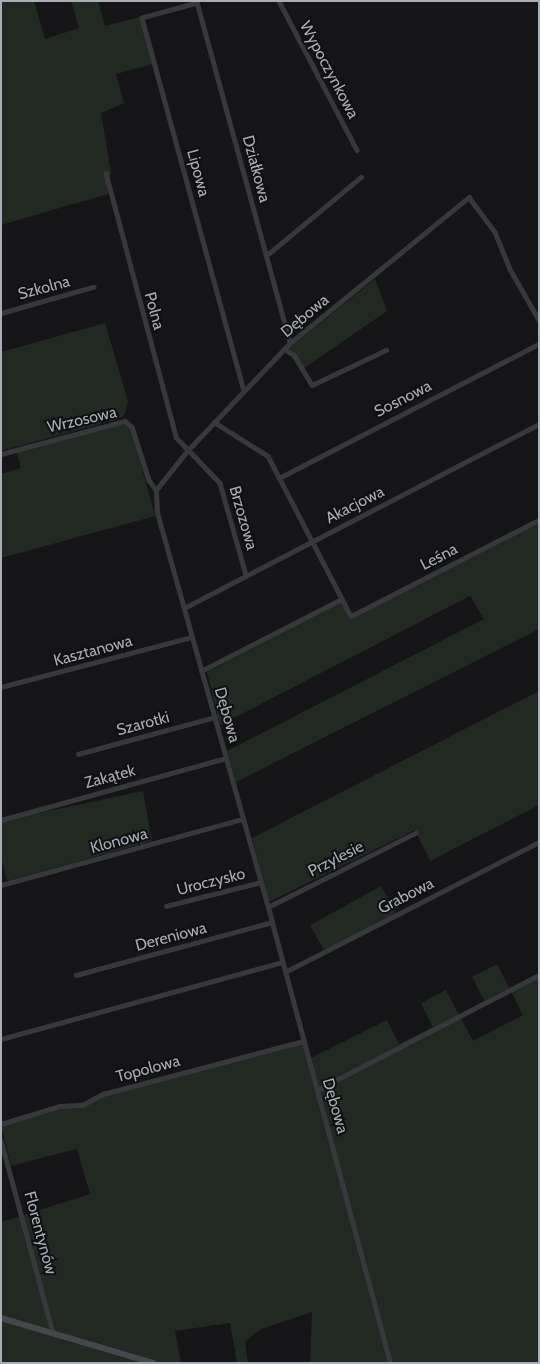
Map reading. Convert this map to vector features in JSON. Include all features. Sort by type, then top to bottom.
[{"type":"main road","points":[[1,1318],[154,1363]]},
{"type":"street","name":"Wypoczynkowa","points":[[279,1],[357,150]]},
{"type":"street","name":"Działkowa","points":[[197,2],[290,343]]},
{"type":"street","name":"Lipowa","points":[[197,2],[142,18],[244,390]]},
{"type":"street","name":"Polna","points":[[106,174],[176,437],[187,451]]},
{"type":"street","points":[[267,255],[361,177]]},
{"type":"street","name":"Dębowa","points":[[390,1363],[268,907],[157,512],[156,490],[187,451],[290,343],[469,197],[495,232],[510,268],[539,320]]},
{"type":"street","name":"Szkolna","points":[[1,313],[93,287]]},
{"type":"street","name":"Sosnowa","points":[[279,478],[539,344]]},
{"type":"street","points":[[284,349],[294,356],[312,385],[386,350]]},
{"type":"street","name":"Wrzosowa","points":[[1,454],[125,421],[132,427],[156,490]]},
{"type":"street","points":[[201,671],[342,599],[268,456],[214,422]]},
{"type":"street","name":"Akacjowa","points":[[184,608],[539,424]]},
{"type":"street","name":"Brzozowa","points":[[187,451],[220,483],[246,575]]},
{"type":"street","name":"Leśna","points":[[342,599],[351,616],[539,520]]},
{"type":"street","name":"Kasztanowa","points":[[1,687],[192,637]]},
{"type":"street","name":"Szarotki","points":[[78,754],[215,717]]},
{"type":"street","name":"Zakątek","points":[[1,820],[226,758]]},
{"type":"street","name":"Klonowa","points":[[1,885],[243,819]]},
{"type":"street","name":"Przylesie","points":[[268,907],[415,833]]},
{"type":"street","name":"Grabowa","points":[[285,972],[539,842]]},
{"type":"street","name":"Uroczysko","points":[[166,906],[261,882]]},
{"type":"street","name":"Dereniowa","points":[[76,975],[272,922]]},
{"type":"street","points":[[1,1039],[283,962]]},
{"type":"street","points":[[317,1090],[539,975]]},
{"type":"street","name":"Topolowa","points":[[1,1124],[60,1106],[82,1105],[103,1094],[304,1041]]},
{"type":"street","name":"Florentynów","points":[[1,1140],[53,1333]]},
{"type":"shaded area","points":[[1,1],[34,1],[45,39],[79,28],[71,1],[98,1],[105,26],[140,17],[153,64],[116,74],[124,103],[101,113],[111,172],[108,194],[1,225]]},
{"type":"shaded area","points":[[375,279],[387,311],[303,369],[288,349]]},
{"type":"shaded area","points":[[105,323],[128,401],[125,414],[119,419],[1,451],[1,352]]},
{"type":"shaded area","points":[[122,423],[131,428],[155,516],[1,558],[1,474],[21,468],[16,449]]},
{"type":"shaded area","points":[[539,522],[539,629],[236,782],[227,751],[484,619],[470,596],[220,725],[207,672],[342,601],[351,617]]},
{"type":"shaded area","points":[[539,691],[539,805],[430,861],[415,830],[269,902],[252,838]]},
{"type":"shaded area","points":[[143,791],[152,841],[7,881],[1,857],[1,821]]},
{"type":"shaded area","points":[[381,886],[396,913],[325,952],[310,925]]},
{"type":"shaded area","points":[[497,964],[509,988],[484,1001],[472,977]]},
{"type":"shaded area","points":[[539,977],[539,1363],[310,1363],[312,1312],[261,1329],[245,1341],[248,1363],[237,1363],[230,1323],[175,1331],[181,1363],[1,1363],[1,1222],[90,1194],[77,1149],[11,1166],[1,1126],[61,1108],[83,1106],[104,1096],[302,1042],[323,1119],[327,1116],[311,1058],[387,1020],[399,1044],[433,1027],[421,1003],[446,990],[473,1041],[523,1015],[511,991]]}]
